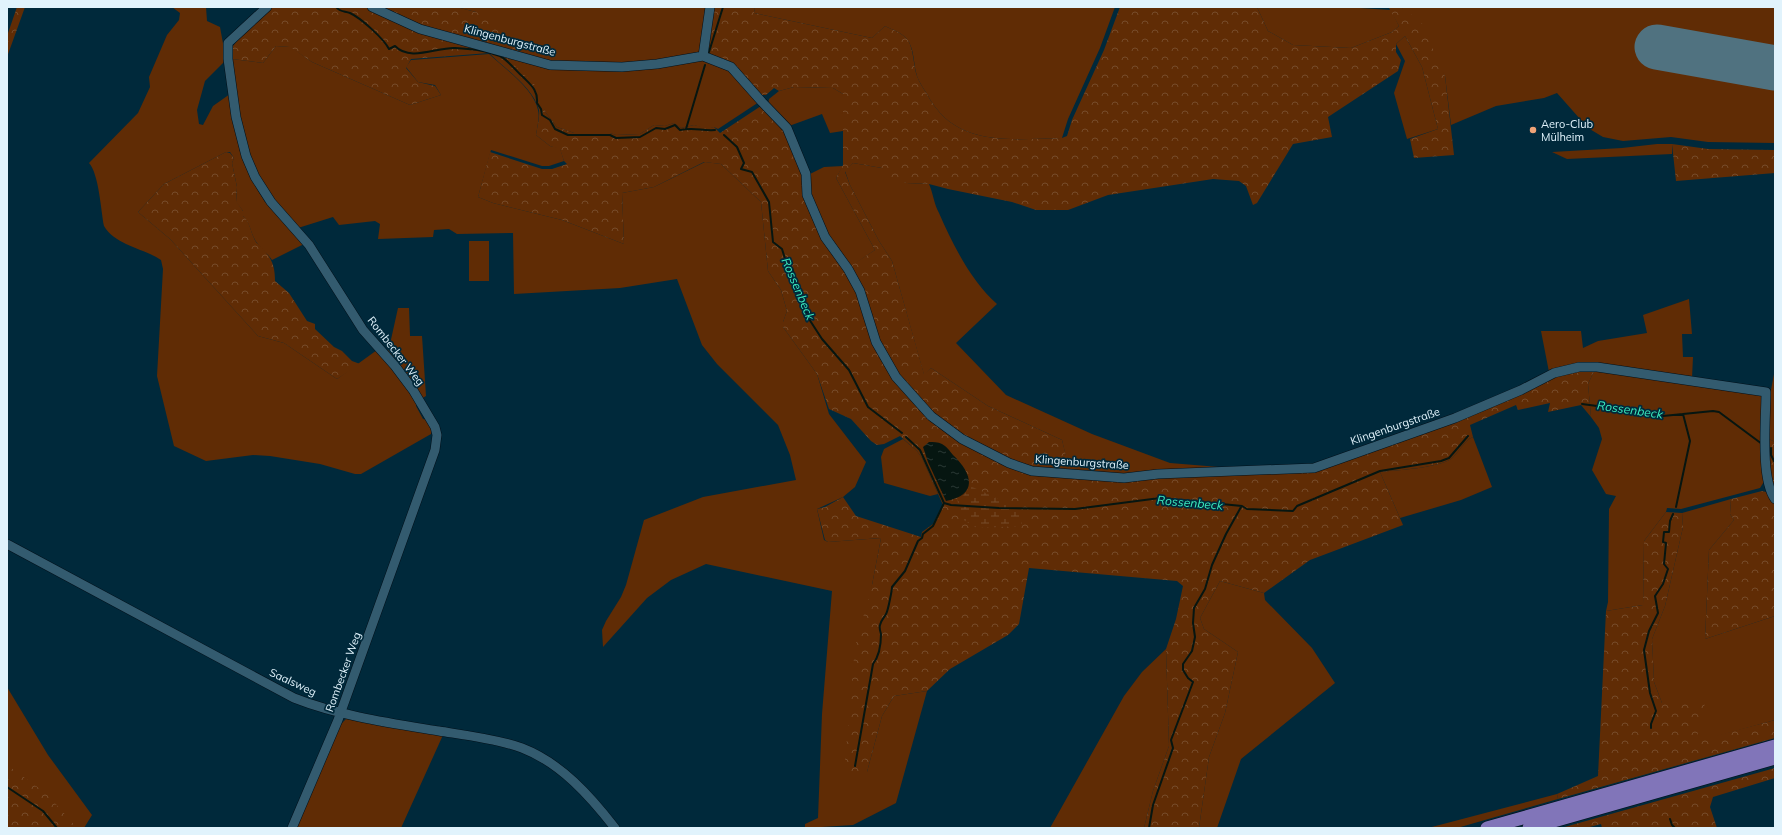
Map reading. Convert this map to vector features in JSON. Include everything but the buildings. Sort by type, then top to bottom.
[{"type":"highway","points":[[1487,828],[1775,746]]},
{"type":"highway","points":[[1529,828],[1775,758]]},
{"type":"street","name":"Rombecker Weg","points":[[267,7],[228,44],[228,59],[236,117],[246,156],[264,193],[309,245],[360,326],[404,377],[426,412],[437,435],[435,450],[341,712],[292,828]]},
{"type":"street","name":"Klingenburgstraße","points":[[372,7],[420,29],[550,65],[622,68],[658,64],[703,56],[732,67],[787,128],[806,174],[807,195],[825,238],[848,269],[860,291],[876,342],[896,377],[932,416],[962,439],[1010,463],[1032,471],[1124,478],[1158,474],[1314,468],[1455,418],[1521,390],[1554,373],[1579,367],[1596,367],[1766,392],[1766,463],[1769,487],[1775,499]]},
{"type":"street","points":[[703,56],[710,7]]},
{"type":"street","name":"Saalsweg","points":[[7,544],[294,698],[312,705],[341,712],[403,725],[490,740],[522,748],[556,767],[568,777],[615,828]]},
{"type":"green space","points":[[17,7],[25,7],[7,57],[7,36]]},
{"type":"green space","points":[[172,7],[206,7],[207,21],[220,27],[226,60],[205,81],[197,110],[199,124],[203,125],[213,106],[230,94],[257,189],[265,202],[268,202],[306,243],[272,260],[258,244],[243,216],[243,211],[236,202],[237,187],[232,163],[234,158],[230,152],[226,152],[164,184],[138,212],[170,239],[258,336],[284,343],[337,379],[377,350],[417,403],[416,406],[423,419],[428,420],[432,430],[431,434],[361,474],[355,474],[320,464],[270,456],[253,455],[206,461],[174,446],[157,376],[163,269],[161,260],[115,238],[104,226],[95,175],[89,163],[138,113],[150,87],[149,77],[167,35],[179,20],[180,13]]},
{"type":"green space","points":[[271,7],[456,7],[476,12],[488,17],[544,60],[504,55],[536,86],[546,113],[557,127],[574,133],[610,133],[616,135],[640,134],[654,125],[665,126],[674,123],[681,128],[694,125],[707,128],[714,127],[720,133],[761,106],[785,129],[803,176],[804,194],[846,269],[875,250],[836,178],[843,165],[843,94],[833,88],[794,87],[779,91],[774,88],[766,95],[761,95],[711,56],[707,51],[714,7],[755,7],[754,13],[872,38],[885,26],[896,31],[902,34],[909,41],[920,83],[939,111],[953,124],[968,132],[986,137],[1004,139],[1062,138],[1067,136],[1072,120],[1104,50],[1120,7],[1257,7],[1268,31],[1293,45],[1351,48],[1392,32],[1399,26],[1389,8],[1402,8],[1421,21],[1445,76],[1454,155],[1414,158],[1410,139],[1438,129],[1422,67],[1405,36],[1396,44],[1396,52],[1401,60],[1398,71],[1328,117],[1332,137],[1293,144],[1257,203],[1253,205],[1246,186],[1239,181],[1213,179],[1108,195],[1068,210],[1036,210],[1012,202],[929,184],[906,183],[885,178],[882,168],[853,163],[845,172],[850,185],[879,241],[892,261],[924,374],[931,368],[988,406],[1062,440],[1071,476],[1158,477],[1314,471],[1555,375],[1573,371],[1595,369],[1588,384],[1591,417],[1581,405],[1548,412],[1550,403],[1518,410],[1516,405],[1470,425],[1473,437],[1466,441],[1451,459],[1437,465],[1427,467],[1380,472],[1403,525],[1310,560],[1264,593],[1220,581],[1200,618],[1204,629],[1238,652],[1225,713],[1209,757],[1199,828],[1144,828],[1153,791],[1169,746],[1166,649],[1176,619],[1183,586],[1177,581],[1029,568],[1019,624],[1008,635],[950,669],[927,691],[894,696],[882,716],[867,772],[854,778],[844,772],[855,647],[872,585],[881,538],[828,542],[825,540],[817,509],[825,507],[843,497],[856,516],[921,537],[922,532],[933,524],[943,505],[922,458],[917,451],[900,436],[884,444],[877,445],[871,441],[851,419],[829,409],[817,374],[783,327],[783,322],[787,311],[781,290],[768,271],[761,202],[721,164],[704,162],[654,187],[622,193],[624,244],[562,220],[493,203],[478,197],[490,152],[542,169],[552,169],[567,164],[564,161],[560,149],[550,146],[536,135],[539,110],[531,94],[518,79],[489,53],[411,59],[406,68],[418,82],[435,86],[441,95],[410,105],[312,62],[290,47],[276,46],[263,63],[232,59],[233,46],[245,30]]},
{"type":"green space","points":[[456,7],[706,7],[699,60],[727,67],[759,102],[718,129],[714,127],[707,129],[694,125],[681,128],[674,123],[665,126],[654,125],[640,134],[616,135],[610,133],[574,133],[557,127],[546,113],[541,103],[504,55],[476,12]]},
{"type":"green space","points":[[755,7],[1115,7],[1100,48],[1068,119],[1062,138],[1004,139],[986,137],[968,132],[953,124],[939,111],[917,76],[909,42],[904,36],[896,31],[885,26],[872,38],[754,13]]},
{"type":"green space","points":[[1257,7],[1344,7],[1391,10],[1399,26],[1392,32],[1351,48],[1293,45],[1268,31]]},
{"type":"green space","points":[[1384,7],[1775,7],[1775,143],[1708,142],[1671,137],[1623,141],[1603,137],[1588,128],[1557,93],[1544,98],[1496,106],[1451,125],[1445,76],[1402,8]]},
{"type":"green space","points":[[1405,36],[1422,67],[1438,129],[1407,139],[1394,93],[1405,61],[1396,44]]},
{"type":"green space","points":[[276,46],[291,47],[312,62],[410,105],[441,95],[435,85],[418,82],[406,67],[411,60],[489,54],[518,79],[531,94],[539,113],[536,135],[550,146],[560,148],[564,161],[549,166],[542,166],[491,150],[478,197],[493,203],[562,220],[624,244],[622,193],[654,187],[705,162],[721,164],[761,202],[768,271],[781,290],[787,311],[783,322],[783,327],[817,374],[829,414],[866,462],[855,487],[843,497],[817,509],[824,540],[828,542],[881,538],[872,585],[867,772],[882,716],[894,696],[927,691],[896,803],[853,825],[805,828],[805,824],[818,818],[822,714],[832,591],[706,564],[671,580],[647,598],[603,647],[602,630],[621,597],[626,585],[644,520],[703,497],[796,480],[790,455],[778,425],[717,364],[702,345],[677,279],[620,288],[514,294],[513,233],[457,234],[449,229],[434,230],[433,237],[378,239],[380,224],[375,221],[339,225],[333,217],[298,228],[271,199],[261,183],[254,167],[247,149],[239,114],[232,59],[263,63]]},
{"type":"green space","points":[[794,87],[833,88],[843,94],[843,131],[830,133],[822,114],[789,126],[768,105],[769,99],[779,91]]},
{"type":"green space","points":[[1672,144],[1672,154],[1567,159],[1552,152],[1622,148]]},
{"type":"green space","points":[[1672,144],[1708,149],[1775,150],[1775,173],[1676,181]]},
{"type":"green space","points":[[226,152],[230,153],[234,158],[232,163],[237,187],[236,201],[243,211],[243,216],[249,223],[255,241],[271,259],[274,267],[275,281],[289,293],[307,321],[315,324],[315,329],[352,361],[360,364],[337,379],[284,343],[258,336],[170,239],[138,212],[164,184]]},
{"type":"green space","points":[[853,163],[882,168],[906,183],[929,184],[937,210],[957,250],[979,285],[997,304],[956,343],[1006,395],[1092,434],[1170,463],[1219,467],[1218,470],[1124,476],[1069,470],[1062,440],[988,406],[931,368],[924,375],[892,261],[879,241],[850,185],[845,171]]},
{"type":"green space","points":[[843,166],[836,178],[875,250],[850,267],[828,236],[809,193],[808,175],[824,167]]},
{"type":"green space","points":[[469,241],[489,241],[489,281],[469,281]]},
{"type":"green space","points":[[1689,299],[1692,334],[1682,334],[1683,357],[1693,357],[1692,378],[1597,364],[1549,372],[1541,331],[1581,331],[1583,348],[1598,341],[1647,333],[1643,315]]},
{"type":"green space","points":[[398,308],[409,308],[410,336],[422,336],[426,396],[421,399],[388,353]]},
{"type":"green space","points":[[1595,369],[1760,393],[1764,398],[1765,480],[1760,488],[1681,509],[1667,508],[1666,512],[1644,541],[1643,605],[1606,611],[1608,602],[1609,509],[1616,496],[1606,494],[1592,470],[1602,439],[1599,428],[1591,417],[1588,384]]},
{"type":"green space","points":[[1775,369],[1775,442],[1769,439],[1769,400]]},
{"type":"green space","points":[[1473,437],[1492,487],[1461,500],[1400,518],[1380,472],[1437,465],[1445,462],[1451,459],[1466,441]]},
{"type":"green space","points":[[903,439],[917,451],[922,458],[938,494],[930,496],[884,483],[881,457],[884,449]]},
{"type":"green space","points":[[1769,439],[1775,442],[1775,491],[1770,469]]},
{"type":"green space","points":[[970,486],[1019,508],[1022,526],[977,528],[962,519],[957,499],[964,495]]},
{"type":"green space","points":[[1762,491],[1775,494],[1775,616],[1705,639],[1709,550],[1734,520],[1730,514],[1731,499]]},
{"type":"green space","points":[[1731,499],[1730,514],[1734,520],[1709,550],[1705,639],[1775,616],[1775,720],[1696,742],[1662,703],[1654,682],[1652,639],[1665,606],[1683,527],[1682,513]]},
{"type":"green space","points":[[1666,512],[1682,513],[1683,527],[1665,606],[1652,639],[1654,682],[1662,703],[1705,703],[1696,741],[1775,720],[1775,738],[1558,799],[1557,794],[1598,776],[1606,611],[1643,605],[1644,541]]},
{"type":"green space","points":[[1220,581],[1264,593],[1265,600],[1312,648],[1335,683],[1241,759],[1217,828],[1199,828],[1209,757],[1225,713],[1238,652],[1204,629],[1200,618]]},
{"type":"green space","points":[[1166,649],[1169,746],[1153,791],[1144,828],[1050,828],[1124,696],[1142,672]]},
{"type":"green space","points":[[7,687],[48,755],[92,815],[84,828],[7,828]]},
{"type":"green space","points":[[349,716],[443,735],[401,828],[294,828],[340,725]]},
{"type":"green space","points":[[7,765],[47,794],[77,828],[7,828]]},
{"type":"green space","points":[[1775,768],[1775,778],[1713,797],[1710,807],[1717,828],[1602,828],[1601,824],[1586,828],[1561,828]]},
{"type":"green space","points":[[1557,794],[1558,799],[1457,828],[1428,828]]},
{"type":"water","points":[[929,442],[939,443],[945,446],[965,469],[968,476],[968,489],[956,498],[946,501],[928,462],[923,447]]},
{"type":"waterway","name":"Rossenbeck","points":[[336,7],[339,10],[350,13],[360,19],[389,49],[395,46],[401,51],[408,53],[424,53],[448,48],[472,49],[500,56],[509,63],[533,88],[542,115],[550,120],[555,129],[568,135],[610,135],[616,138],[640,137],[656,128],[665,129],[675,125],[680,130],[715,130]]},
{"type":"waterway","points":[[709,52],[723,7]]},
{"type":"waterway","points":[[686,129],[705,65]]},
{"type":"waterway","name":"Rossenbeck","points":[[724,135],[737,147],[744,163],[741,169],[752,172],[769,202],[773,242],[782,249],[787,265],[792,268],[809,319],[822,339],[849,370],[868,407],[902,433]]},
{"type":"waterway","name":"Rossenbeck","points":[[1582,404],[1663,416],[1713,411],[1719,412],[1762,444]]},
{"type":"waterway","points":[[1676,507],[1690,441],[1683,414]]},
{"type":"waterway","name":"Rossenbeck","points":[[906,437],[920,450],[944,503],[951,505],[999,508],[1075,509],[1160,498],[1242,506],[1247,509],[1293,511],[1297,506],[1380,471],[1441,461],[1449,458],[1468,436]]},
{"type":"waterway","name":"Rossenbeck","points":[[1771,448],[1771,455],[1775,463]]},
{"type":"waterway","points":[[855,766],[873,664],[879,653],[881,634],[880,626],[887,612],[892,587],[905,571],[918,541],[922,538],[923,534],[933,526],[944,503]]},
{"type":"waterway","points":[[1149,828],[1153,805],[1173,748],[1171,740],[1193,682],[1188,678],[1183,670],[1183,664],[1192,651],[1195,637],[1193,623],[1194,608],[1205,589],[1212,565],[1226,534],[1241,507]]},
{"type":"waterway","points":[[1651,728],[1656,711],[1650,693],[1644,650],[1649,631],[1658,613],[1655,596],[1663,584],[1668,569],[1664,564],[1666,543],[1663,542],[1664,532],[1669,532],[1670,521],[1673,514]]},
{"type":"waterway","points":[[7,787],[43,811],[57,828]]},
{"type":"waterway","points":[[1670,819],[1675,828]]},
{"type":"runway","points":[[1657,47],[1775,68]]},
{"type":"place","name":"Aero-Club Mülheim","points":[[1533,130]]}]
